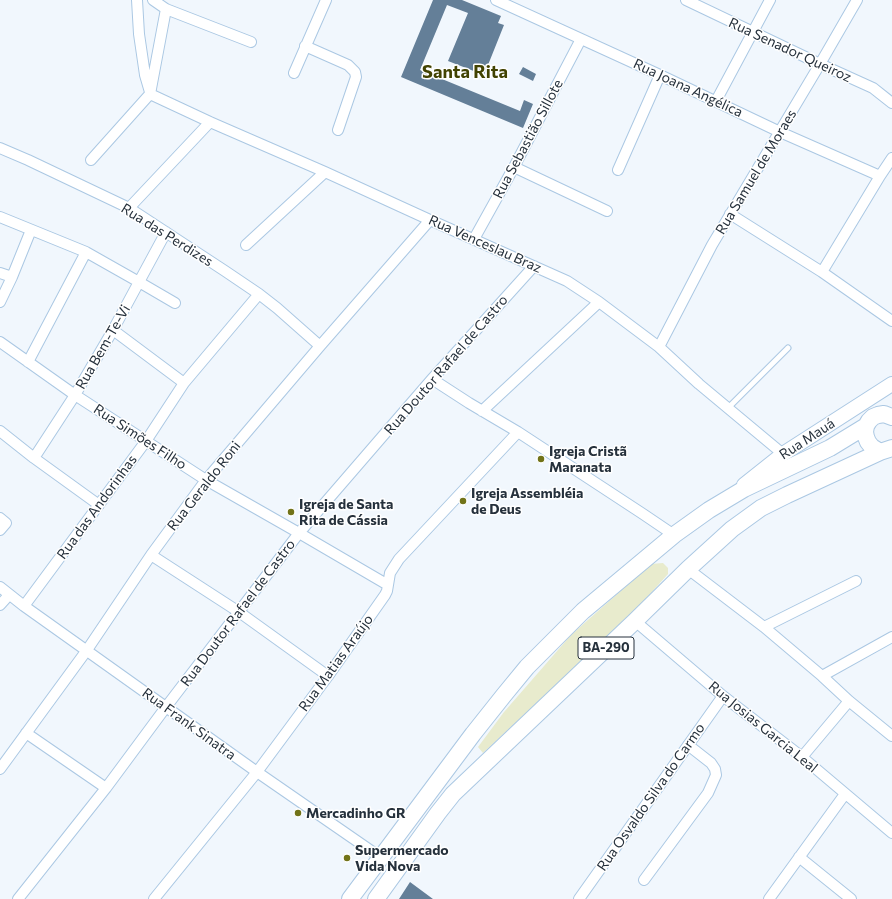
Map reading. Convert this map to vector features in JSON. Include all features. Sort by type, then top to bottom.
[{"type":"main road","name":"BA-290","points":[[350,899],[380,857],[504,695],[527,667],[583,611],[674,535],[726,500],[744,489],[830,448],[867,424],[873,417],[884,414],[892,417]]},
{"type":"main road","name":"BA-290","points":[[867,424],[865,432],[868,442],[872,447],[886,450]]},
{"type":"main road","name":"BA-290","points":[[376,899],[453,794],[688,569],[732,529],[761,508],[886,450]]},
{"type":"street","points":[[137,0],[139,34],[145,74],[150,94]]},
{"type":"street","points":[[153,0],[166,8],[251,42]]},
{"type":"street","points":[[294,73],[326,0]]},
{"type":"street","name":"Rua Joana Angélica","points":[[496,0],[516,4],[581,38],[780,132],[880,176]]},
{"type":"street","name":"Rua Senador Queiroz","points":[[686,0],[873,88],[892,103]]},
{"type":"street","points":[[716,101],[770,0]]},
{"type":"street","name":"Rua Samuel de Moraes","points":[[659,346],[712,245],[857,0]]},
{"type":"street","points":[[91,160],[150,94],[166,8]]},
{"type":"street","name":"Rua Sebastião Sillote","points":[[474,239],[514,167],[581,38]]},
{"type":"street","points":[[305,46],[348,65],[355,72],[356,77],[338,130]]},
{"type":"street","points":[[618,170],[660,75]]},
{"type":"street","name":"Rua Venceslau Braz","points":[[150,94],[567,281],[599,302],[659,346],[699,384],[783,454]]},
{"type":"street","points":[[129,208],[210,122]]},
{"type":"street","name":"Rua das Perdizes","points":[[0,148],[129,208],[259,294],[320,346]]},
{"type":"street","points":[[822,272],[892,158]]},
{"type":"street","points":[[514,167],[607,211]]},
{"type":"street","points":[[246,246],[326,172]]},
{"type":"street","points":[[730,214],[822,272],[892,321]]},
{"type":"street","points":[[0,217],[86,252],[175,303]]},
{"type":"street","name":"Rua Geraldo Roni","points":[[0,768],[87,650],[150,555],[206,480],[430,220]]},
{"type":"street","points":[[0,302],[12,277],[30,230]]},
{"type":"street","name":"Rua Bem-Te-Vi","points":[[34,458],[75,395],[114,330],[166,232]]},
{"type":"street","points":[[28,362],[86,252]]},
{"type":"street","name":"Rua Doutor Rafael de Castro","points":[[18,899],[106,788],[299,533],[432,380],[534,266]]},
{"type":"street","points":[[0,274],[12,277]]},
{"type":"street","name":"Rua das Andorinhas","points":[[24,606],[146,440],[184,383],[259,294]]},
{"type":"street","points":[[482,411],[599,302]]},
{"type":"street","points":[[114,330],[184,383]]},
{"type":"street","name":"Rua Simões Filho","points":[[0,342],[75,395],[206,480],[388,585]]},
{"type":"street","points":[[432,380],[518,432],[674,535]]},
{"type":"street","name":"Rua Mauá","points":[[726,500],[783,454],[892,384]]},
{"type":"street","points":[[867,424],[876,403],[892,389]]},
{"type":"street","points":[[0,432],[99,505]]},
{"type":"street","name":"Rua Matias Araújo","points":[[154,899],[257,772],[328,676],[385,595],[390,572],[399,559],[518,432]]},
{"type":"street","points":[[0,518],[6,523],[0,530]]},
{"type":"street","points":[[150,555],[239,612],[328,676]]},
{"type":"street","points":[[688,569],[764,627],[849,701],[892,736]]},
{"type":"street","points":[[764,627],[856,581]]},
{"type":"street","name":"Rua Frank Sinatra","points":[[0,587],[24,606],[257,772],[380,857]]},
{"type":"street","points":[[0,605],[9,594]]},
{"type":"street","name":"Rua Josias Garcia Leal","points":[[635,621],[723,696],[802,757],[892,833]]},
{"type":"street","points":[[822,676],[892,637]]},
{"type":"street","name":"Rua Osvaldo Silva do Carmo","points":[[584,897],[723,696]]},
{"type":"street","points":[[802,757],[849,701]]},
{"type":"street","points":[[26,733],[106,788]]},
{"type":"street","points":[[644,880],[708,793],[716,775],[715,769],[711,763],[688,745]]},
{"type":"street","points":[[769,899],[845,794]]},
{"type":"street","points":[[799,857],[851,899]]},
{"type":"lane","points":[[728,408],[788,348]]},
{"type":"green space","points":[[663,563],[668,568],[668,574],[634,612],[483,753],[478,747],[504,712],[571,635],[651,564]]},
{"type":"building","points":[[433,0],[462,0],[501,16],[498,23],[504,25],[484,75],[448,61],[468,13],[447,5],[420,70],[520,111],[524,100],[533,104],[523,128],[401,77]]},
{"type":"building","points":[[523,67],[536,74],[533,81],[519,74]]},
{"type":"building","points":[[410,882],[433,899],[399,899]]},
{"type":"place","name":"Igreja Cristã Maranata","points":[[541,459]]},
{"type":"place","name":"Igreja Assembléia de Deus","points":[[463,501]]},
{"type":"place","name":"Igreja de Santa Rita de Cássia","points":[[291,512]]},
{"type":"place","name":"Mercadinho GR","points":[[298,813]]},
{"type":"place","name":"Supermercado Vida Nova","points":[[347,858]]},
{"type":"district","name":"Santa Rita","points":[[465,72]]}]
